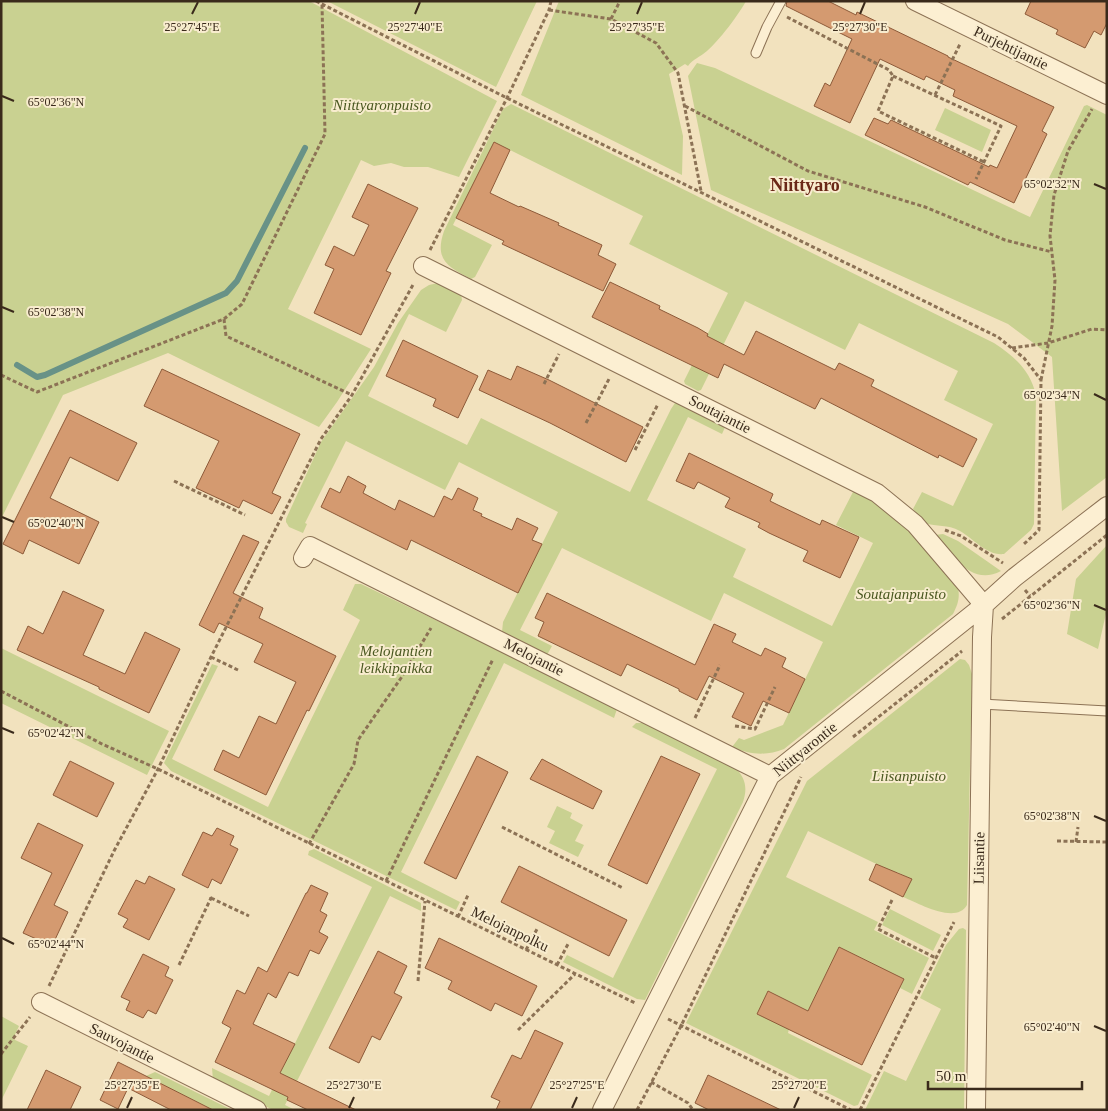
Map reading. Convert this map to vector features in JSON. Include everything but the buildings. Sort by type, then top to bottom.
[{"type":"street","name":"Purjehtijantie","points":[[915,1],[1104,94]]},
{"type":"street","name":"Soutajantie","points":[[423,266],[877,493],[902,512],[922,532],[984,605]]},
{"type":"street","name":"Niittyarontie","points":[[602,1110],[770,776],[984,605],[1015,577],[1107,506]]},
{"type":"street","name":"Melojantie","points":[[303,558],[310,546],[770,776]]},
{"type":"street","name":"Liisantie","points":[[976,1110],[982,636],[984,605]]},
{"type":"street","name":"Sauvojantie","points":[[41,1002],[257,1110]]},
{"type":"lane","points":[[756,53],[781,1]]},
{"type":"lane","points":[[981,704],[1107,711]]},
{"type":"path","points":[[316,1],[507,98],[998,337],[1024,358],[1041,380]]},
{"type":"path","points":[[1,1054],[41,1002],[114,851],[158,769],[211,657],[321,439],[352,396],[423,266],[507,98],[549,10],[551,1]]},
{"type":"path","points":[[611,19],[620,1]]},
{"type":"path","points":[[1,375],[37,392],[224,319],[242,304],[325,134],[322,4]]},
{"type":"path","points":[[549,10],[611,19],[656,43],[678,73],[701,192]]},
{"type":"path","points":[[776,11],[834,39],[846,48],[889,70],[893,76],[1001,126],[976,179]]},
{"type":"path","points":[[935,95],[968,27]]},
{"type":"path","points":[[893,76],[878,111],[984,162]]},
{"type":"path","points":[[1018,550],[1039,530],[1041,380],[1052,326],[1055,280],[1050,236],[1054,195],[1068,151],[1104,94]]},
{"type":"path","points":[[684,106],[808,171],[925,208],[1005,240],[1052,252]]},
{"type":"path","points":[[224,319],[226,336],[352,396]]},
{"type":"path","points":[[1012,348],[1048,343],[1092,329],[1107,330]]},
{"type":"path","points":[[544,384],[561,350]]},
{"type":"path","points":[[586,423],[610,376],[616,378]]},
{"type":"path","points":[[635,450],[661,399]]},
{"type":"path","points":[[174,480],[245,515]]},
{"type":"path","points":[[922,532],[940,528],[961,536],[1003,563],[1030,596]]},
{"type":"path","points":[[848,741],[1107,535]]},
{"type":"path","points":[[310,844],[354,764],[358,740],[427,637],[440,610]]},
{"type":"path","points":[[386,881],[502,641]]},
{"type":"path","points":[[211,657],[238,670]]},
{"type":"path","points":[[688,734],[720,665]]},
{"type":"path","points":[[735,726],[755,729],[775,687]]},
{"type":"path","name":"Melojanpolku","points":[[1,691],[102,744],[158,769],[848,1109]]},
{"type":"path","points":[[637,1110],[681,1026],[797,783],[808,772]]},
{"type":"path","points":[[502,827],[623,888]]},
{"type":"path","points":[[1076,842],[1078,827]]},
{"type":"path","points":[[1057,841],[1107,842]]},
{"type":"path","points":[[179,965],[211,896],[249,916]]},
{"type":"path","points":[[458,916],[468,896]]},
{"type":"path","points":[[892,900],[878,929],[936,958]]},
{"type":"path","points":[[418,981],[425,901]]},
{"type":"path","points":[[860,1110],[954,922]]},
{"type":"path","points":[[526,950],[537,929]]},
{"type":"path","points":[[557,965],[568,944]]},
{"type":"path","points":[[518,1030],[575,974]]},
{"type":"path","points":[[651,1082],[688,1103],[693,1110]]},
{"type":"green space","name":"Niittyaronpuisto","points":[[1,1],[309,1],[497,101],[459,177],[428,167],[404,167],[391,163],[374,166],[361,160],[288,309],[371,349],[319,427],[168,353],[63,395],[1,519]]},
{"type":"green space","points":[[327,1],[537,1],[496,87]]},
{"type":"green space","points":[[559,1],[746,1],[739,13],[712,47],[688,66],[685,64],[669,74],[683,136],[682,175],[521,95]]},
{"type":"green space","points":[[697,63],[715,68],[1030,217],[1084,106],[1087,105],[1107,115],[1107,477],[1062,511],[1052,357],[1008,324],[711,190],[688,76]]},
{"type":"green space","points":[[511,104],[994,343],[1009,354],[1026,371],[1036,395],[1034,524],[1031,530],[1004,554],[998,554],[986,550],[960,531],[946,526],[925,523],[913,509],[922,492],[953,506],[993,424],[944,400],[958,371],[859,323],[845,350],[745,301],[701,390],[698,391],[685,384],[684,381],[728,293],[629,244],[643,216],[494,142],[453,225],[492,245],[475,277],[471,279],[456,271],[442,256],[441,241],[444,231],[503,109]]},
{"type":"green space","points":[[945,108],[991,130],[982,152],[935,130]]},
{"type":"green space","name":"Soutajanpuisto","points":[[438,283],[461,294],[462,300],[446,332],[409,314],[368,396],[467,445],[481,418],[630,492],[671,409],[679,400],[726,425],[722,434],[688,417],[647,500],[746,549],[733,577],[832,626],[873,543],[836,525],[853,492],[858,490],[887,510],[924,547],[958,587],[958,601],[953,614],[784,749],[765,754],[752,753],[732,747],[739,738],[744,740],[783,725],[823,642],[724,593],[711,621],[562,548],[520,630],[552,646],[547,655],[502,632],[503,622],[558,512],[459,462],[445,490],[346,441],[305,523],[307,524],[303,533],[289,527],[286,519],[321,442],[374,367],[398,323],[421,290],[429,285]]},
{"type":"green space","points":[[943,534],[958,541],[1001,571],[990,575],[972,572],[956,559],[935,535]]},
{"type":"green space","points":[[1107,545],[1107,609],[1098,649],[1067,634],[1076,579]]},
{"type":"green space","name":"Melojantien leikkipaikka","points":[[355,584],[361,584],[617,709],[614,718],[504,663],[401,872],[460,902],[456,910],[171,771],[164,763],[212,664],[218,666],[172,759],[268,807],[360,620],[343,610]]},
{"type":"green space","points":[[1,648],[169,731],[147,775],[1,703]]},
{"type":"green space","name":"Liisanpuisto","points":[[960,659],[965,660],[969,665],[972,674],[967,905],[962,911],[946,913],[936,911],[903,897],[911,879],[808,831],[786,877],[878,922],[874,930],[929,958],[912,994],[900,988],[904,979],[839,947],[808,1011],[768,991],[757,1014],[789,1029],[788,1033],[872,1075],[858,1105],[854,1106],[686,1023],[807,781]]},
{"type":"green space","points":[[636,723],[645,723],[735,767],[743,779],[745,787],[743,802],[645,1000],[637,999],[563,962],[567,955],[613,978],[717,769],[632,727]]},
{"type":"green space","points":[[557,806],[572,813],[570,818],[583,825],[575,841],[584,845],[578,857],[549,843],[555,831],[547,827]]},
{"type":"green space","points":[[314,849],[421,903],[421,911],[390,896],[285,1105],[295,1110],[273,1110],[213,1080],[212,1068],[269,1096],[372,887],[308,855],[309,851]]},
{"type":"green space","points":[[890,909],[941,935],[933,951],[882,925]]},
{"type":"green space","points":[[963,928],[966,930],[964,1110],[865,1110],[884,1071],[906,1081],[941,1009],[920,998],[946,945],[959,929]]},
{"type":"green space","points":[[1,1016],[19,1026],[13,1039],[28,1046],[1,1101]]},
{"type":"green space","points":[[155,1072],[232,1110],[213,1110],[146,1076]]},
{"type":"waterway","points":[[17,365],[37,377],[45,375],[226,293],[237,281],[305,148]]},
{"type":"district","name":"Niittyaro","points":[[805,185]]}]
